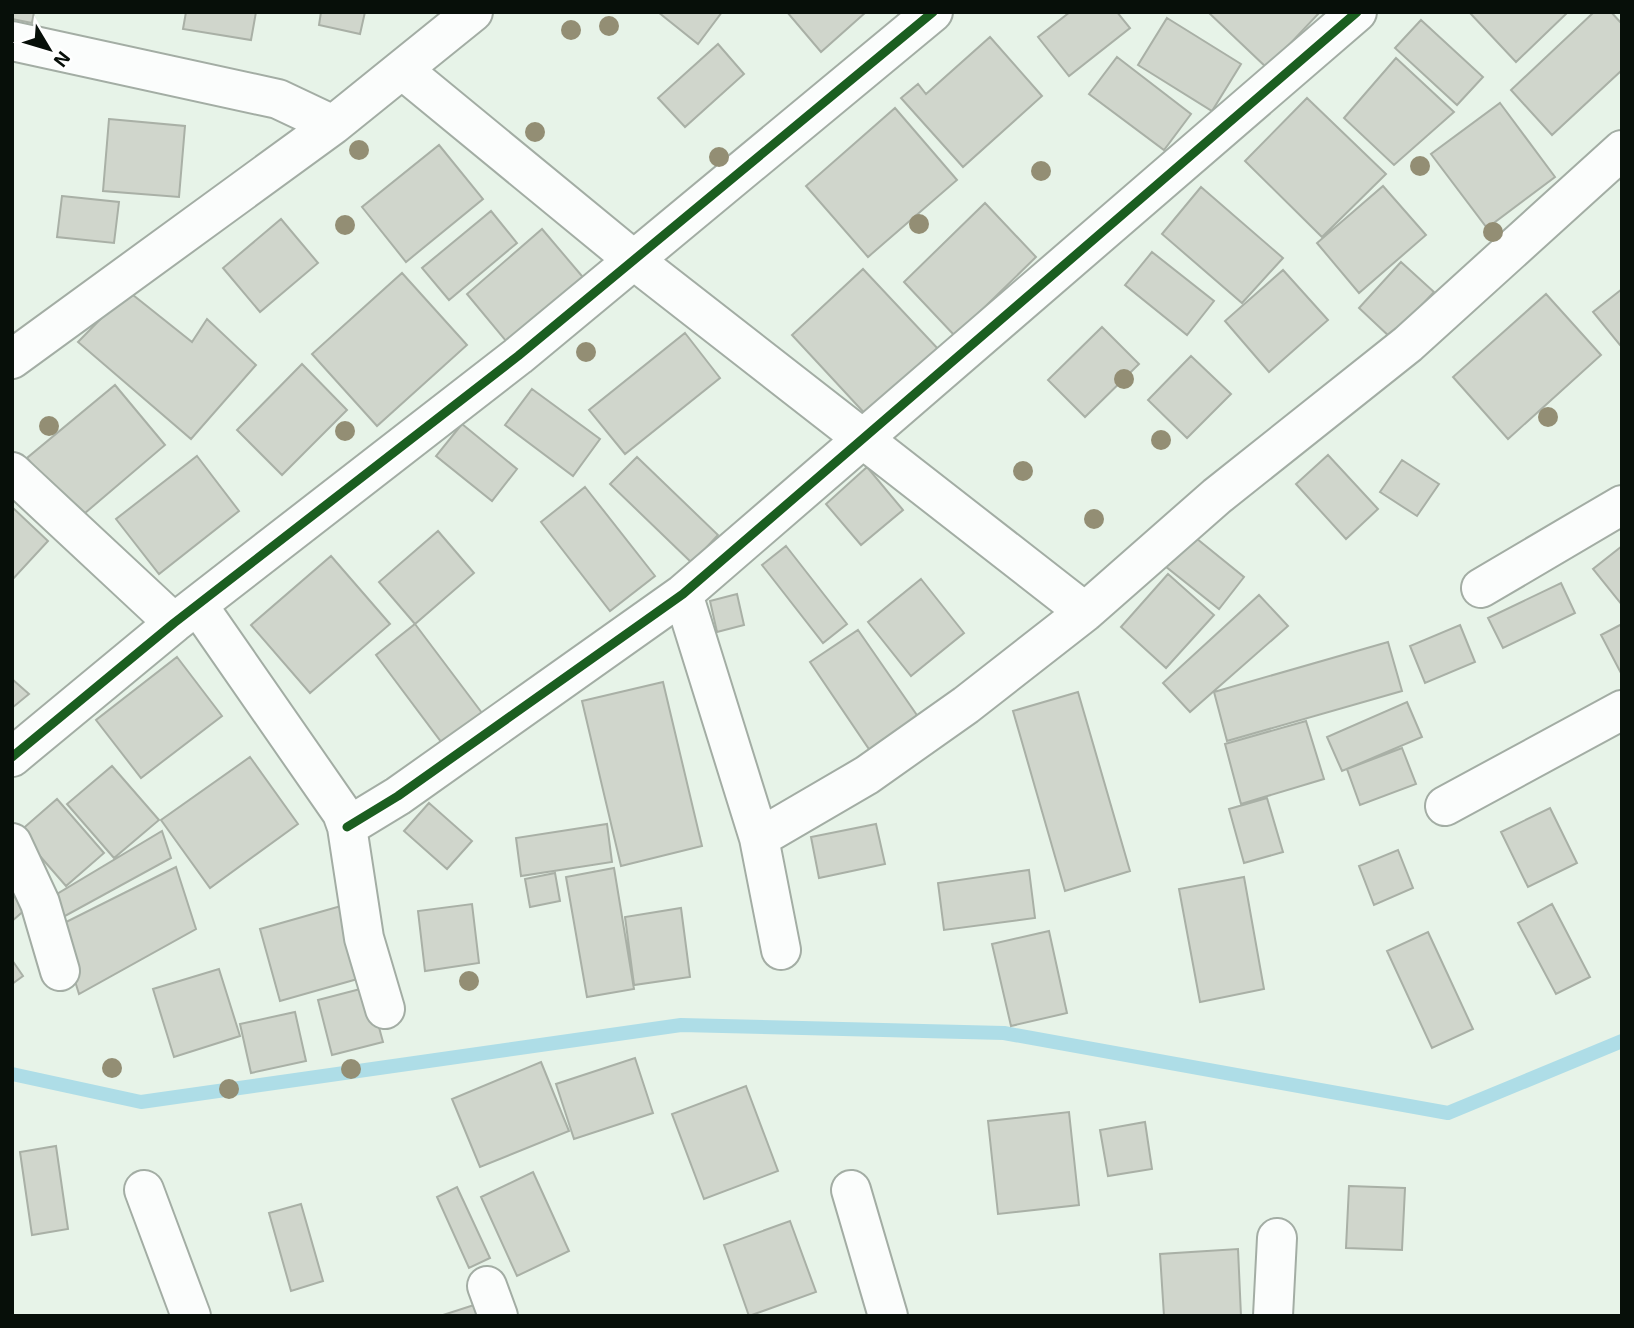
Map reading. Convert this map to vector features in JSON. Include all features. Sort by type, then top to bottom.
[{"type":"street","points":[[12,359],[333,125],[404,71],[473,12]]},
{"type":"street","points":[[12,757],[186,615],[635,261],[933,12]]},
{"type":"street","points":[[347,827],[398,796],[682,594],[1357,12]]},
{"type":"street","points":[[12,41],[278,99],[333,125]]},
{"type":"street","points":[[404,71],[635,261],[1085,612]]},
{"type":"street","points":[[759,838],[867,775],[966,705],[1085,612],[1217,496],[1408,344],[1622,150]]},
{"type":"street","points":[[12,472],[186,615],[333,799],[347,827],[364,938],[385,1009]]},
{"type":"street","points":[[1481,588],[1622,505]]},
{"type":"street","points":[[682,594],[759,838],[781,950]]},
{"type":"street","points":[[1445,806],[1622,709]]},
{"type":"street","points":[[12,843],[40,903],[60,971]]},
{"type":"street","points":[[144,1190],[191,1316]]},
{"type":"street","points":[[851,1190],[888,1316]]},
{"type":"street","points":[[1273,1316],[1277,1238]]},
{"type":"building","points":[[12,12],[34,12],[32,23],[12,19]]},
{"type":"building","points":[[186,12],[256,12],[251,40],[183,29]]},
{"type":"building","points":[[321,12],[365,12],[360,34],[319,25]]},
{"type":"building","points":[[658,12],[722,12],[698,44]]},
{"type":"building","points":[[787,12],[866,12],[821,52]]},
{"type":"building","points":[[1070,12],[1117,12],[1130,28],[1069,76],[1038,37]]},
{"type":"building","points":[[1208,12],[1320,12],[1267,68]]},
{"type":"building","points":[[1469,12],[1568,12],[1516,62]]},
{"type":"building","points":[[1594,12],[1611,12],[1622,24],[1622,70],[1552,135],[1511,90]]},
{"type":"building","points":[[1167,18],[1241,64],[1212,111],[1138,65]]},
{"type":"building","points":[[1421,20],[1483,77],[1457,105],[1395,48]]},
{"type":"building","points":[[990,37],[1042,96],[963,167],[901,98],[918,84],[926,94]]},
{"type":"building","points":[[718,44],[744,74],[685,127],[658,98]]},
{"type":"building","points":[[1117,57],[1191,114],[1164,150],[1089,94]]},
{"type":"building","points":[[1396,58],[1454,112],[1394,165],[1344,118]]},
{"type":"building","points":[[1307,98],[1386,174],[1322,237],[1245,161]]},
{"type":"building","points":[[1500,103],[1555,177],[1487,228],[1431,154]]},
{"type":"building","points":[[895,108],[957,180],[868,257],[806,186]]},
{"type":"building","points":[[109,119],[185,126],[179,197],[103,191]]},
{"type":"building","points":[[439,145],[483,199],[406,262],[362,207]]},
{"type":"building","points":[[1383,186],[1426,235],[1359,293],[1317,243]]},
{"type":"building","points":[[1201,187],[1283,258],[1242,303],[1162,234]]},
{"type":"building","points":[[62,196],[119,202],[114,243],[57,237]]},
{"type":"building","points":[[985,203],[1036,257],[955,336],[904,282]]},
{"type":"building","points":[[491,211],[517,243],[449,300],[422,268]]},
{"type":"building","points":[[281,219],[318,263],[260,312],[223,268]]},
{"type":"building","points":[[542,229],[587,282],[511,347],[467,294]]},
{"type":"building","points":[[1152,252],[1214,301],[1187,335],[1125,285]]},
{"type":"building","points":[[1401,262],[1434,292],[1391,338],[1359,308]]},
{"type":"building","points":[[863,269],[940,351],[869,418],[792,335]]},
{"type":"building","points":[[1283,270],[1328,320],[1269,372],[1225,321]]},
{"type":"building","points":[[402,273],[467,345],[377,426],[312,354]]},
{"type":"building","points":[[1622,289],[1622,344],[1620,345],[1593,312]]},
{"type":"building","points":[[128,291],[192,342],[207,319],[256,365],[191,439],[78,342]]},
{"type":"building","points":[[1546,294],[1601,355],[1508,439],[1453,377]]},
{"type":"building","points":[[1102,327],[1139,364],[1085,417],[1048,380]]},
{"type":"building","points":[[685,333],[720,378],[625,454],[589,410]]},
{"type":"building","points":[[1191,356],[1231,394],[1187,438],[1148,400]]},
{"type":"building","points":[[302,364],[347,410],[282,475],[237,430]]},
{"type":"building","points":[[115,385],[165,445],[78,519],[27,458]]},
{"type":"building","points":[[532,389],[600,439],[573,476],[505,425]]},
{"type":"building","points":[[462,424],[517,469],[492,501],[436,456]]},
{"type":"building","points":[[1328,455],[1378,509],[1346,539],[1296,484]]},
{"type":"building","points":[[197,456],[239,511],[159,574],[116,519]]},
{"type":"building","points":[[637,457],[718,535],[692,563],[610,484]]},
{"type":"building","points":[[1402,460],[1439,484],[1417,516],[1380,492]]},
{"type":"building","points":[[867,467],[903,510],[861,545],[826,504]]},
{"type":"building","points":[[585,487],[655,576],[610,611],[541,522]]},
{"type":"building","points":[[12,507],[48,541],[12,580]]},
{"type":"building","points":[[438,531],[474,573],[415,624],[379,582]]},
{"type":"building","points":[[1191,534],[1244,577],[1219,609],[1165,566]]},
{"type":"building","points":[[786,546],[847,624],[823,643],[762,565]]},
{"type":"building","points":[[1622,546],[1622,605],[1593,569]]},
{"type":"building","points":[[331,556],[390,624],[310,693],[251,625]]},
{"type":"building","points":[[1168,574],[1214,615],[1166,668],[1121,627]]},
{"type":"building","points":[[921,579],[964,633],[911,676],[868,622]]},
{"type":"building","points":[[1561,583],[1575,613],[1503,648],[1488,618]]},
{"type":"building","points":[[737,594],[744,625],[717,632],[710,601]]},
{"type":"building","points":[[1259,595],[1288,626],[1190,712],[1163,683]]},
{"type":"building","points":[[415,624],[482,713],[442,743],[376,655]]},
{"type":"building","points":[[1622,624],[1622,675],[1601,635]]},
{"type":"building","points":[[1460,625],[1475,662],[1425,683],[1410,646]]},
{"type":"building","points":[[858,630],[921,721],[873,755],[810,662]]},
{"type":"building","points":[[1388,642],[1402,691],[1227,741],[1214,692]]},
{"type":"building","points":[[177,657],[222,716],[141,778],[96,720]]},
{"type":"building","points":[[12,679],[29,694],[12,708]]},
{"type":"building","points":[[663,682],[702,846],[621,866],[582,701]]},
{"type":"building","points":[[1078,692],[1130,871],[1065,891],[1013,711]]},
{"type":"building","points":[[1407,702],[1422,737],[1342,771],[1327,737]]},
{"type":"building","points":[[1306,721],[1324,779],[1241,804],[1225,744]]},
{"type":"building","points":[[1402,748],[1416,784],[1360,805],[1347,769]]},
{"type":"building","points":[[250,757],[298,824],[210,888],[161,820]]},
{"type":"building","points":[[112,766],[159,820],[114,858],[67,804]]},
{"type":"building","points":[[1267,798],[1283,852],[1244,863],[1229,809]]},
{"type":"building","points":[[57,799],[104,853],[66,886],[19,832]]},
{"type":"building","points":[[429,803],[472,841],[447,869],[404,831]]},
{"type":"building","points":[[1550,808],[1577,863],[1528,887],[1501,832]]},
{"type":"building","points":[[607,824],[612,862],[521,876],[516,838]]},
{"type":"building","points":[[876,824],[885,864],[819,878],[811,837]]},
{"type":"building","points":[[162,831],[171,858],[54,922],[47,900]]},
{"type":"building","points":[[1398,850],[1413,888],[1374,905],[1359,866]]},
{"type":"building","points":[[176,867],[196,929],[79,994],[58,926]]},
{"type":"building","points":[[614,868],[634,989],[587,997],[566,877]]},
{"type":"building","points":[[1029,870],[1035,918],[944,930],[938,883]]},
{"type":"building","points":[[555,873],[560,901],[530,907],[525,879]]},
{"type":"building","points":[[1244,877],[1264,989],[1200,1002],[1179,889]]},
{"type":"building","points":[[12,894],[26,909],[12,921]]},
{"type":"building","points":[[472,904],[479,963],[425,971],[418,911]]},
{"type":"building","points":[[1552,904],[1590,977],[1556,994],[1518,923]]},
{"type":"building","points":[[341,906],[361,978],[280,1001],[260,929]]},
{"type":"building","points":[[681,908],[690,977],[634,985],[625,917]]},
{"type":"building","points":[[1049,931],[1067,1013],[1011,1026],[992,944]]},
{"type":"building","points":[[1428,932],[1473,1029],[1432,1048],[1387,951]]},
{"type":"building","points":[[12,960],[23,976],[12,984]]},
{"type":"building","points":[[219,969],[240,1036],[174,1057],[153,989]]},
{"type":"building","points":[[368,987],[383,1042],[332,1055],[318,1000]]},
{"type":"building","points":[[295,1012],[306,1061],[251,1073],[240,1024]]},
{"type":"building","points":[[635,1058],[653,1113],[574,1139],[556,1084]]},
{"type":"building","points":[[541,1062],[569,1131],[480,1167],[452,1099]]},
{"type":"building","points":[[746,1086],[778,1171],[704,1199],[672,1114]]},
{"type":"building","points":[[1069,1112],[1079,1205],[998,1214],[988,1121]]},
{"type":"building","points":[[1145,1122],[1152,1169],[1108,1176],[1100,1130]]},
{"type":"building","points":[[56,1146],[68,1229],[32,1235],[20,1152]]},
{"type":"building","points":[[533,1172],[569,1251],[517,1276],[481,1197]]},
{"type":"building","points":[[1349,1186],[1405,1188],[1402,1250],[1346,1248]]},
{"type":"building","points":[[457,1187],[490,1258],[469,1268],[437,1197]]},
{"type":"building","points":[[301,1204],[323,1281],[291,1291],[269,1213]]},
{"type":"building","points":[[790,1221],[816,1292],[749,1316],[724,1245]]},
{"type":"building","points":[[1238,1249],[1241,1316],[1164,1316],[1160,1254]]},
{"type":"building","points":[[477,1304],[481,1316],[440,1316]]},
{"type":"waterway","points":[[12,1074],[141,1102],[681,1025],[1004,1033],[1448,1113],[1622,1041]]},
{"type":"cycle path","points":[[12,757],[174,623],[518,356],[933,12]]},
{"type":"cycle path","points":[[347,827],[398,796],[683,594],[1357,12]]}]
